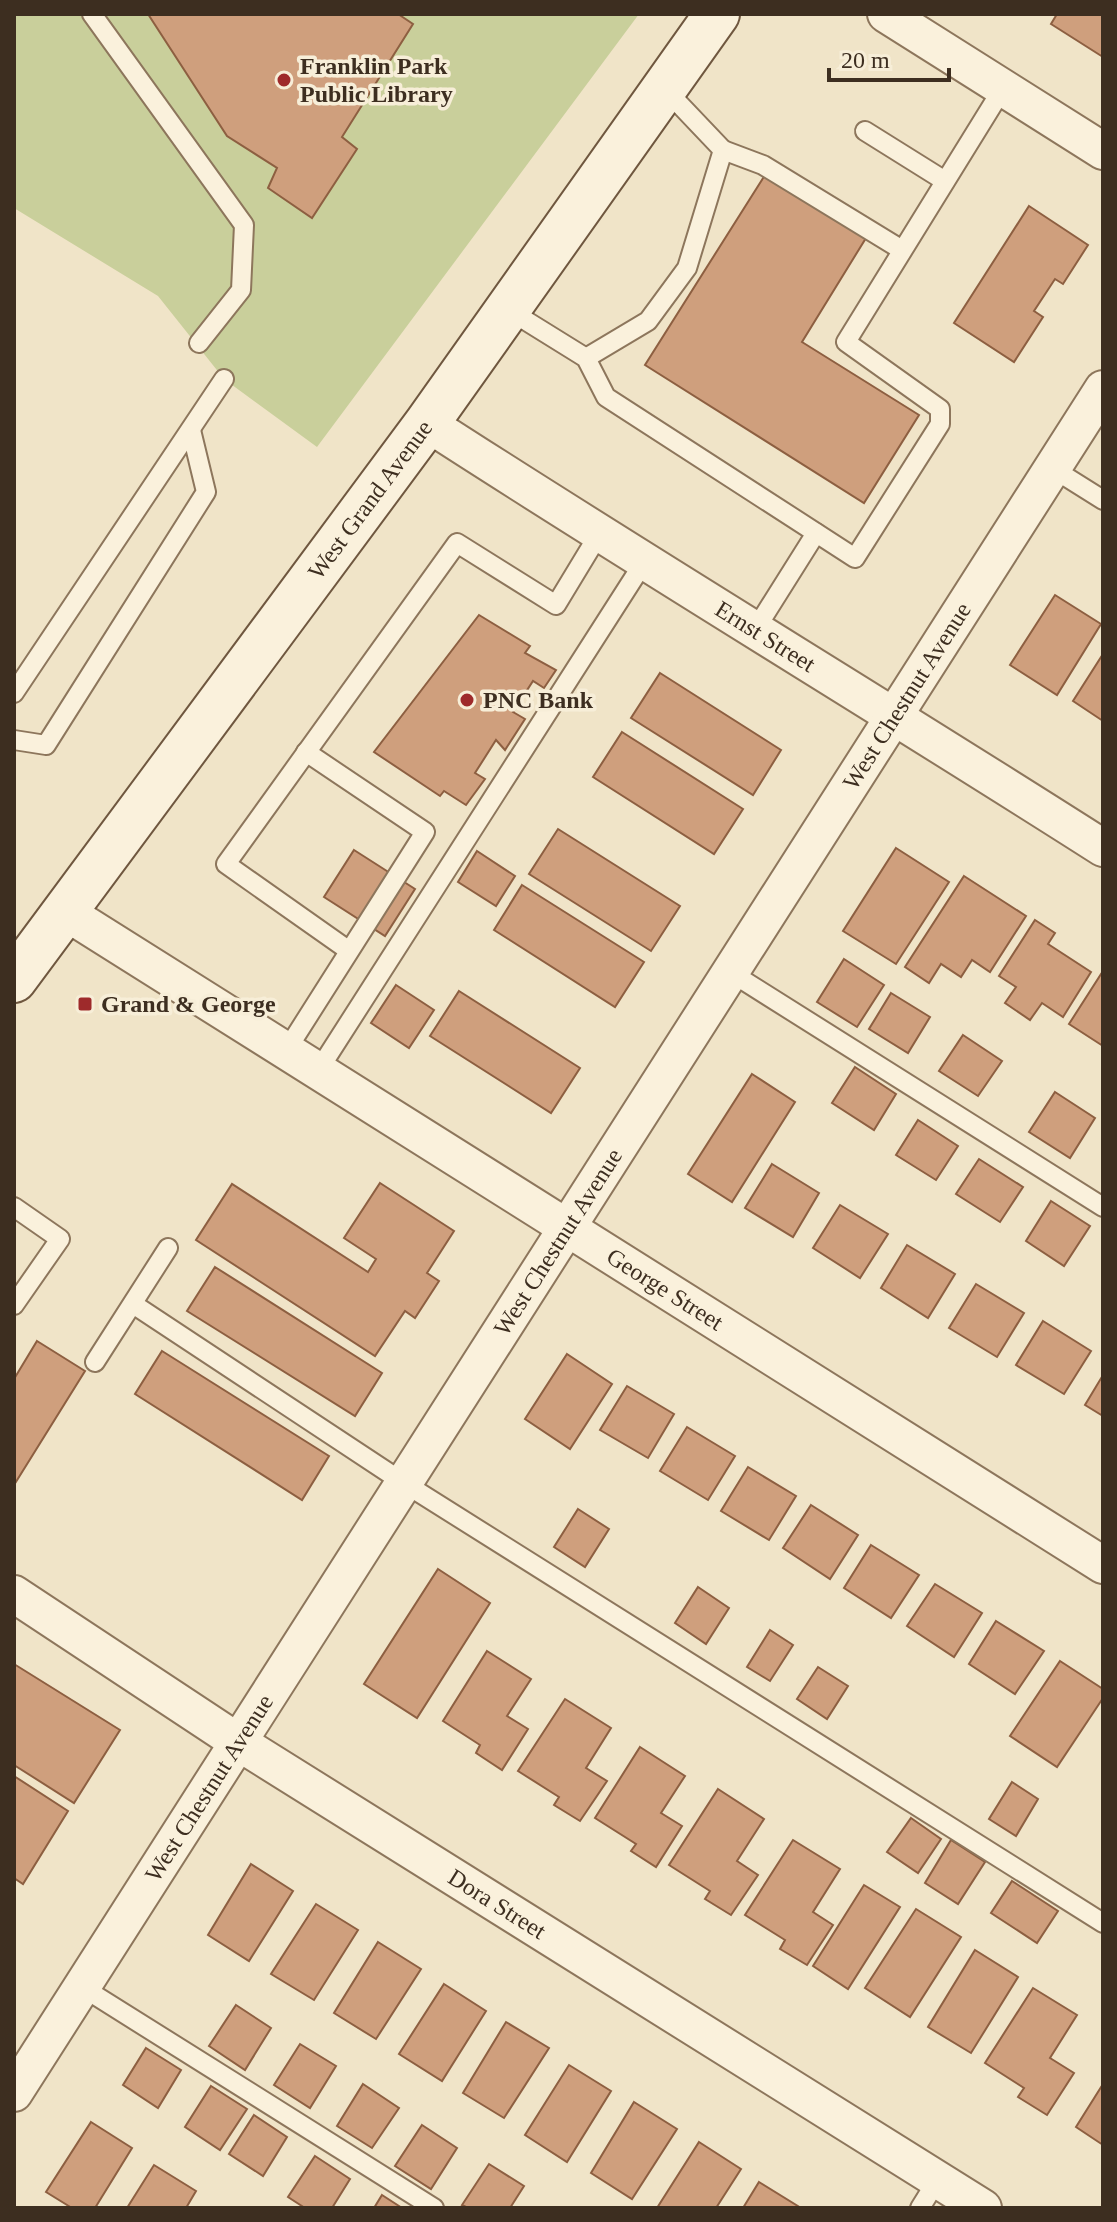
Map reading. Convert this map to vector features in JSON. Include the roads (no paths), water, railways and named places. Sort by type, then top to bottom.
[{"type":"main road","name":"West Grand Avenue","points":[[14,980],[427,423],[717,14]]},
{"type":"street","points":[[886,14],[1103,151]]},
{"type":"street","name":"West Chestnut Avenue","points":[[14,2093],[1103,389]]},
{"type":"street","name":"Ernst Street","points":[[427,423],[599,534],[1103,848]]},
{"type":"street","name":"George Street","points":[[64,911],[1103,1565]]},
{"type":"street","name":"Dora Street","points":[[14,1594],[929,2194],[983,2208]]},
{"type":"lane","points":[[92,14],[244,225],[241,290],[199,343]]},
{"type":"lane","points":[[664,88],[723,150],[763,165],[902,250]]},
{"type":"lane","points":[[507,309],[586,358],[606,397],[855,558],[940,424],[940,409],[846,342],[1003,88]]},
{"type":"lane","points":[[865,131],[945,181]]},
{"type":"lane","points":[[586,358],[648,321],[687,268],[723,150]]},
{"type":"lane","points":[[14,693],[224,379]]},
{"type":"lane","points":[[14,740],[46,745],[206,492],[191,430]]},
{"type":"lane","points":[[1052,468],[1103,500]]},
{"type":"lane","points":[[755,630],[816,533]]},
{"type":"lane","points":[[348,950],[226,864],[457,543],[556,605],[599,534]]},
{"type":"lane","points":[[318,1071],[644,562]]},
{"type":"lane","points":[[286,1051],[425,832],[306,752]]},
{"type":"lane","points":[[730,972],[1103,1207]]},
{"type":"lane","points":[[14,1207],[60,1239],[14,1305]]},
{"type":"lane","points":[[95,1362],[168,1248]]},
{"type":"lane","points":[[133,1304],[404,1483],[1103,1923]]},
{"type":"lane","points":[[82,1987],[434,2208]]},
{"type":"place","name":"Franklin Park Public Library","points":[[284,80]]},
{"type":"place","name":"PNC Bank","points":[[467,700]]},
{"type":"place","name":"Grand & George","points":[[85,1004]]}]
